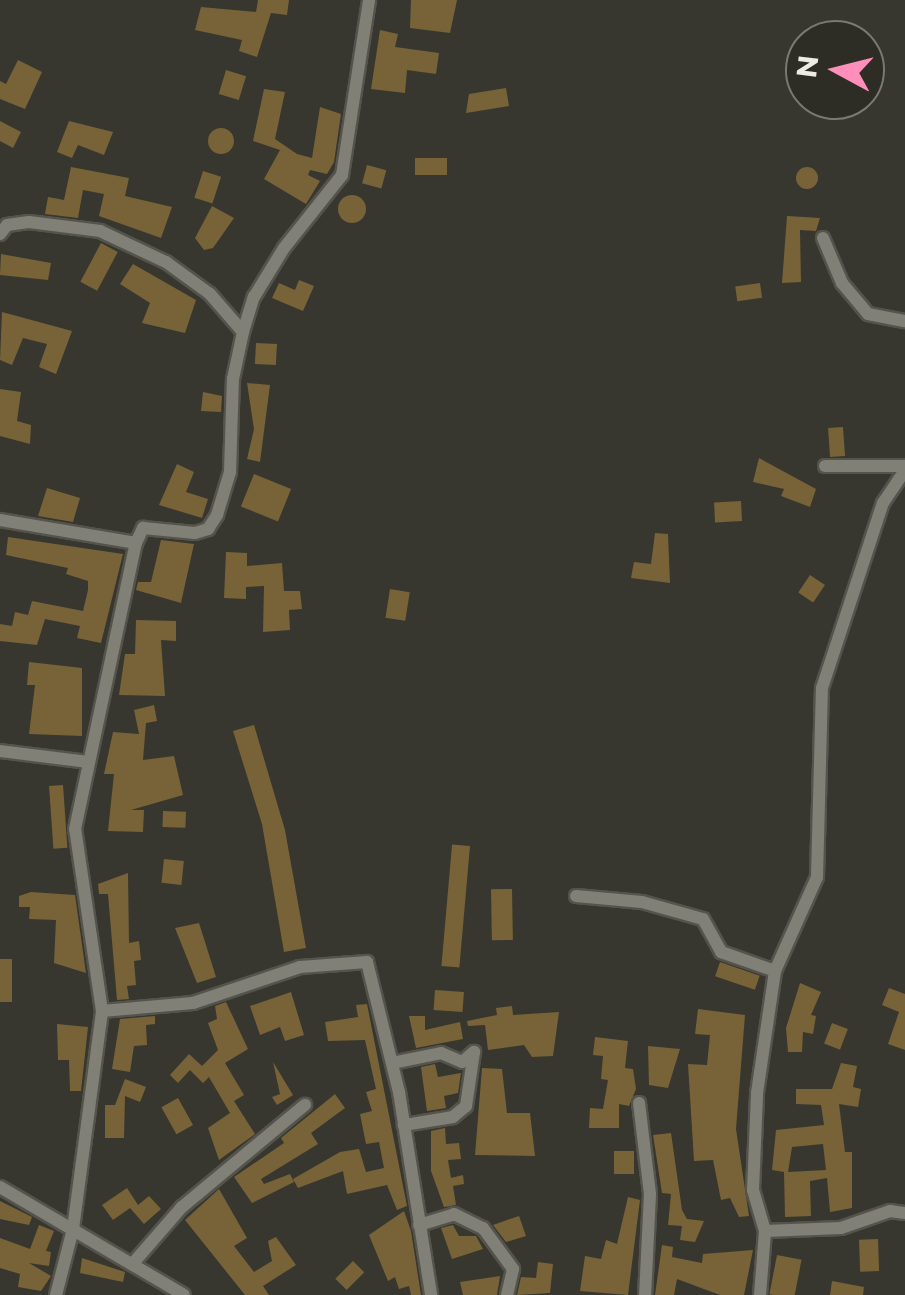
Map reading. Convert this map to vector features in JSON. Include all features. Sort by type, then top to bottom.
[{"type":"street","points":[[56,1295],[73,1229],[102,1011],[76,851],[88,762],[136,543],[142,528],[195,534],[208,529],[217,515],[230,472],[233,380],[243,332],[254,297],[284,248],[342,176],[369,0]]},
{"type":"street","points":[[0,234],[7,225],[29,222],[100,230],[166,262],[210,294],[243,332]]},
{"type":"street","points":[[824,238],[842,284],[868,314],[905,321]]},
{"type":"street","points":[[825,466],[905,468]]},
{"type":"street","points":[[760,1295],[765,1231],[753,1190],[754,1144],[774,971],[816,877],[822,688],[882,503],[905,468]]},
{"type":"street","points":[[0,520],[136,543]]},
{"type":"street","points":[[0,751],[88,762]]},
{"type":"street","points":[[576,896],[642,902],[703,919],[722,952],[774,971]]},
{"type":"street","points":[[102,1011],[193,1003],[300,967],[357,959],[372,972],[404,1124],[432,1295]]},
{"type":"street","points":[[392,1062],[442,1052],[462,1062],[474,1052],[466,1106],[453,1116],[404,1124]]},
{"type":"street","points":[[639,1103],[650,1194],[645,1295]]},
{"type":"street","points":[[135,1262],[182,1207],[304,1105]]},
{"type":"street","points":[[0,1187],[135,1262],[184,1295]]},
{"type":"street","points":[[765,1231],[841,1228],[890,1211],[905,1213]]},
{"type":"street","points":[[419,1225],[454,1214],[483,1228],[513,1269],[507,1295]]},
{"type":"building","points":[[258,0],[289,0],[287,15],[271,13],[257,57],[239,51],[242,40],[195,30],[201,7],[256,12]]},
{"type":"building","points":[[411,0],[457,0],[450,33],[410,28]]},
{"type":"building","points":[[380,30],[398,34],[395,47],[439,53],[436,74],[407,70],[405,93],[371,89]]},
{"type":"building","points":[[18,60],[42,72],[25,109],[0,99],[0,81],[6,84]]},
{"type":"building","points":[[226,70],[246,76],[239,100],[219,94]]},
{"type":"building","points":[[506,88],[509,106],[466,113],[469,94]]},
{"type":"building","points":[[264,89],[285,92],[275,139],[297,154],[312,158],[320,107],[341,114],[334,162],[327,174],[310,170],[308,175],[320,181],[306,204],[264,179],[280,150],[253,141]]},
{"type":"building","points":[[0,121],[21,132],[13,148],[0,141]]},
{"type":"building","points":[[69,121],[113,132],[104,155],[78,145],[72,158],[57,152]]},
{"type":"building","points":[[221,128],[230,132],[234,141],[230,150],[221,154],[212,150],[208,141],[212,132]]},
{"type":"building","points":[[415,158],[447,158],[447,175],[415,175]]},
{"type":"building","points":[[367,165],[386,170],[381,189],[362,183]]},
{"type":"building","points":[[71,167],[129,178],[125,196],[172,207],[161,238],[99,216],[104,194],[83,190],[78,218],[45,214],[48,197],[64,200]]},
{"type":"building","points":[[807,167],[815,170],[815,186],[807,189],[799,186],[796,178],[799,170]]},
{"type":"building","points":[[203,171],[221,177],[212,204],[194,198]]},
{"type":"building","points":[[352,195],[362,199],[366,209],[362,219],[352,223],[342,219],[338,209],[342,199]]},
{"type":"building","points":[[212,206],[234,218],[213,248],[204,250],[195,238]]},
{"type":"building","points":[[787,216],[820,218],[816,231],[800,230],[801,282],[782,283]]},
{"type":"building","points":[[101,243],[118,252],[97,291],[80,282]]},
{"type":"building","points":[[1,254],[51,263],[48,280],[0,275]]},
{"type":"building","points":[[133,264],[196,300],[185,333],[142,323],[150,303],[120,284]]},
{"type":"building","points":[[299,280],[314,286],[303,311],[272,298],[279,283],[295,290]]},
{"type":"building","points":[[760,283],[762,298],[737,301],[735,286]]},
{"type":"building","points":[[2,312],[72,331],[56,374],[39,367],[47,344],[23,338],[12,365],[0,360]]},
{"type":"building","points":[[256,343],[277,344],[276,365],[255,364]]},
{"type":"building","points":[[247,383],[270,385],[260,462],[247,459],[254,429]]},
{"type":"building","points":[[0,389],[21,392],[17,421],[31,425],[30,444],[0,436]]},
{"type":"building","points":[[203,392],[222,396],[221,412],[201,411]]},
{"type":"building","points":[[843,427],[845,456],[830,457],[828,428]]},
{"type":"building","points":[[759,458],[816,489],[810,507],[781,496],[784,489],[753,482]]},
{"type":"building","points":[[177,464],[194,472],[186,492],[208,499],[202,518],[159,505]]},
{"type":"building","points":[[254,474],[291,489],[278,521],[241,506]]},
{"type":"building","points":[[47,488],[80,498],[73,522],[38,516]]},
{"type":"building","points":[[741,501],[742,521],[715,522],[714,502]]},
{"type":"building","points":[[655,533],[668,534],[670,583],[631,578],[634,562],[651,564]]},
{"type":"building","points":[[8,537],[123,554],[101,643],[77,638],[80,626],[45,619],[37,645],[0,641],[0,624],[12,626],[15,612],[28,615],[32,601],[83,611],[88,590],[88,581],[66,574],[68,568],[6,555]]},
{"type":"building","points":[[161,540],[194,544],[181,603],[136,590],[138,582],[151,582]]},
{"type":"building","points":[[226,552],[247,553],[247,566],[282,563],[284,591],[300,591],[302,609],[289,610],[290,630],[263,632],[264,586],[246,587],[246,599],[224,598]]},
{"type":"building","points":[[810,575],[825,585],[813,602],[798,592]]},
{"type":"building","points":[[390,589],[410,592],[405,621],[385,618]]},
{"type":"building","points":[[136,620],[176,621],[176,641],[161,640],[165,696],[119,695],[125,654],[135,654]]},
{"type":"building","points":[[29,662],[82,668],[82,736],[29,734],[35,685],[27,685]]},
{"type":"building","points":[[154,705],[157,721],[146,723],[143,760],[174,756],[183,795],[131,810],[144,810],[143,832],[108,831],[114,774],[104,774],[113,732],[139,734],[134,710]]},
{"type":"building","points":[[254,725],[285,830],[306,948],[284,952],[262,824],[233,731]]},
{"type":"building","points":[[63,785],[67,848],[53,849],[49,786]]},
{"type":"building","points":[[163,811],[186,812],[185,828],[162,827]]},
{"type":"building","points":[[452,844],[470,846],[459,968],[441,966]]},
{"type":"building","points":[[164,859],[184,861],[181,885],[161,883]]},
{"type":"building","points":[[128,873],[129,943],[139,941],[141,960],[134,961],[136,985],[127,986],[129,999],[117,1000],[108,894],[99,894],[98,884]]},
{"type":"building","points":[[491,889],[512,889],[513,940],[492,940]]},
{"type":"building","points":[[31,892],[75,895],[86,973],[54,963],[56,920],[29,919],[30,907],[19,907],[19,896]]},
{"type":"building","points":[[199,923],[216,977],[197,983],[175,928]]},
{"type":"building","points":[[0,959],[12,959],[12,1002],[0,1002]]},
{"type":"building","points":[[720,962],[760,976],[755,990],[715,976]]},
{"type":"building","points":[[800,983],[821,992],[811,1015],[816,1016],[813,1034],[803,1032],[802,1052],[788,1052],[786,1028]]},
{"type":"building","points":[[889,988],[905,994],[905,1050],[888,1044],[899,1012],[882,1005]]},
{"type":"building","points":[[435,990],[464,992],[463,1012],[434,1010]]},
{"type":"building","points":[[291,992],[304,1035],[285,1041],[280,1027],[260,1035],[250,1006]]},
{"type":"building","points":[[226,1002],[248,1049],[225,1063],[244,1095],[234,1101],[255,1134],[219,1160],[208,1128],[230,1113],[209,1077],[203,1083],[190,1070],[178,1083],[170,1075],[189,1054],[202,1066],[218,1050],[208,1023],[217,1019],[215,1006]]},
{"type":"building","points":[[367,1004],[407,1206],[397,1210],[387,1185],[347,1194],[343,1171],[298,1188],[293,1179],[340,1152],[359,1149],[366,1172],[384,1168],[379,1142],[366,1144],[360,1114],[372,1111],[366,1092],[376,1089],[365,1040],[328,1041],[325,1022],[358,1017],[356,1005]]},
{"type":"building","points":[[512,1006],[513,1015],[559,1012],[553,1056],[532,1057],[524,1045],[488,1050],[485,1025],[468,1026],[467,1021],[497,1015],[496,1008]]},
{"type":"building","points":[[698,1009],[745,1015],[736,1129],[749,1216],[739,1217],[730,1198],[721,1200],[713,1160],[694,1161],[688,1064],[707,1065],[710,1035],[695,1034]]},
{"type":"building","points":[[155,1016],[155,1024],[146,1025],[147,1045],[134,1046],[130,1072],[112,1069],[120,1019]]},
{"type":"building","points":[[409,1016],[425,1016],[425,1030],[460,1022],[463,1039],[416,1048]]},
{"type":"building","points":[[832,1023],[848,1029],[840,1050],[824,1044]]},
{"type":"building","points":[[57,1024],[88,1027],[81,1091],[70,1091],[69,1060],[58,1060]]},
{"type":"building","points":[[595,1037],[628,1041],[625,1068],[633,1069],[636,1089],[629,1106],[619,1104],[619,1128],[589,1128],[590,1108],[603,1109],[608,1080],[601,1079],[603,1056],[593,1055]]},
{"type":"building","points":[[648,1046],[680,1049],[668,1088],[649,1085]]},
{"type":"building","points":[[273,1062],[293,1095],[277,1105],[272,1097],[280,1094]]},
{"type":"building","points":[[841,1063],[857,1066],[853,1087],[861,1089],[858,1107],[839,1104],[845,1152],[852,1152],[852,1208],[830,1212],[827,1178],[810,1181],[811,1216],[785,1217],[784,1172],[772,1170],[776,1130],[824,1125],[821,1105],[796,1104],[796,1089],[832,1089]],"holes":[[[823,1144],[826,1170],[788,1172],[792,1147]]]},
{"type":"building","points":[[435,1064],[438,1077],[461,1073],[458,1093],[444,1096],[446,1108],[427,1111],[421,1067]]},
{"type":"building","points":[[482,1068],[502,1069],[507,1113],[530,1113],[535,1156],[475,1155]]},
{"type":"building","points":[[125,1079],[146,1087],[140,1102],[125,1096],[124,1138],[105,1138],[105,1105],[115,1105]]},
{"type":"building","points":[[335,1094],[345,1108],[311,1133],[318,1144],[261,1179],[264,1184],[290,1174],[294,1182],[252,1203],[234,1177],[284,1143],[281,1138]]},
{"type":"building","points":[[178,1098],[193,1125],[176,1134],[161,1107]]},
{"type":"building","points":[[445,1128],[446,1144],[459,1143],[461,1159],[448,1160],[451,1178],[463,1175],[464,1184],[453,1186],[456,1205],[444,1207],[431,1171],[431,1131]]},
{"type":"building","points":[[671,1133],[682,1210],[687,1219],[704,1221],[695,1242],[680,1240],[682,1226],[668,1225],[671,1194],[662,1193],[653,1135]]},
{"type":"building","points":[[614,1151],[634,1151],[634,1174],[614,1174]]},
{"type":"building","points":[[127,1188],[138,1205],[149,1196],[161,1209],[144,1224],[130,1208],[113,1220],[102,1205]]},
{"type":"building","points":[[219,1189],[247,1238],[234,1246],[254,1272],[272,1261],[268,1241],[276,1237],[296,1265],[263,1286],[269,1295],[245,1295],[185,1220]]},
{"type":"building","points":[[628,1197],[640,1200],[628,1295],[580,1291],[585,1256],[601,1259],[606,1240],[617,1244]]},
{"type":"building","points":[[0,1201],[32,1217],[29,1225],[0,1219]]},
{"type":"building","points":[[404,1211],[421,1295],[411,1295],[409,1286],[399,1289],[395,1277],[388,1281],[369,1235]]},
{"type":"building","points":[[519,1216],[526,1236],[506,1242],[493,1225]]},
{"type":"building","points":[[39,1225],[54,1231],[46,1251],[51,1252],[49,1266],[29,1263],[51,1276],[41,1291],[18,1287],[20,1274],[0,1268],[0,1238],[30,1249]]},
{"type":"building","points":[[453,1225],[459,1236],[476,1236],[483,1249],[452,1259],[441,1228]]},
{"type":"building","points":[[878,1239],[879,1271],[860,1272],[859,1240]]},
{"type":"building","points":[[662,1245],[673,1247],[672,1257],[702,1263],[703,1254],[753,1250],[744,1295],[720,1295],[677,1279],[674,1295],[655,1295]]},
{"type":"building","points":[[777,1255],[802,1260],[795,1295],[769,1294]]},
{"type":"building","points":[[82,1258],[125,1272],[123,1282],[80,1273]]},
{"type":"building","points":[[353,1261],[364,1272],[347,1290],[335,1279]]},
{"type":"building","points":[[538,1262],[553,1264],[550,1293],[517,1295],[521,1277],[536,1278]]},
{"type":"building","points":[[500,1276],[497,1295],[463,1295],[460,1282]]},
{"type":"building","points":[[832,1281],[864,1287],[863,1295],[830,1295]]}]
